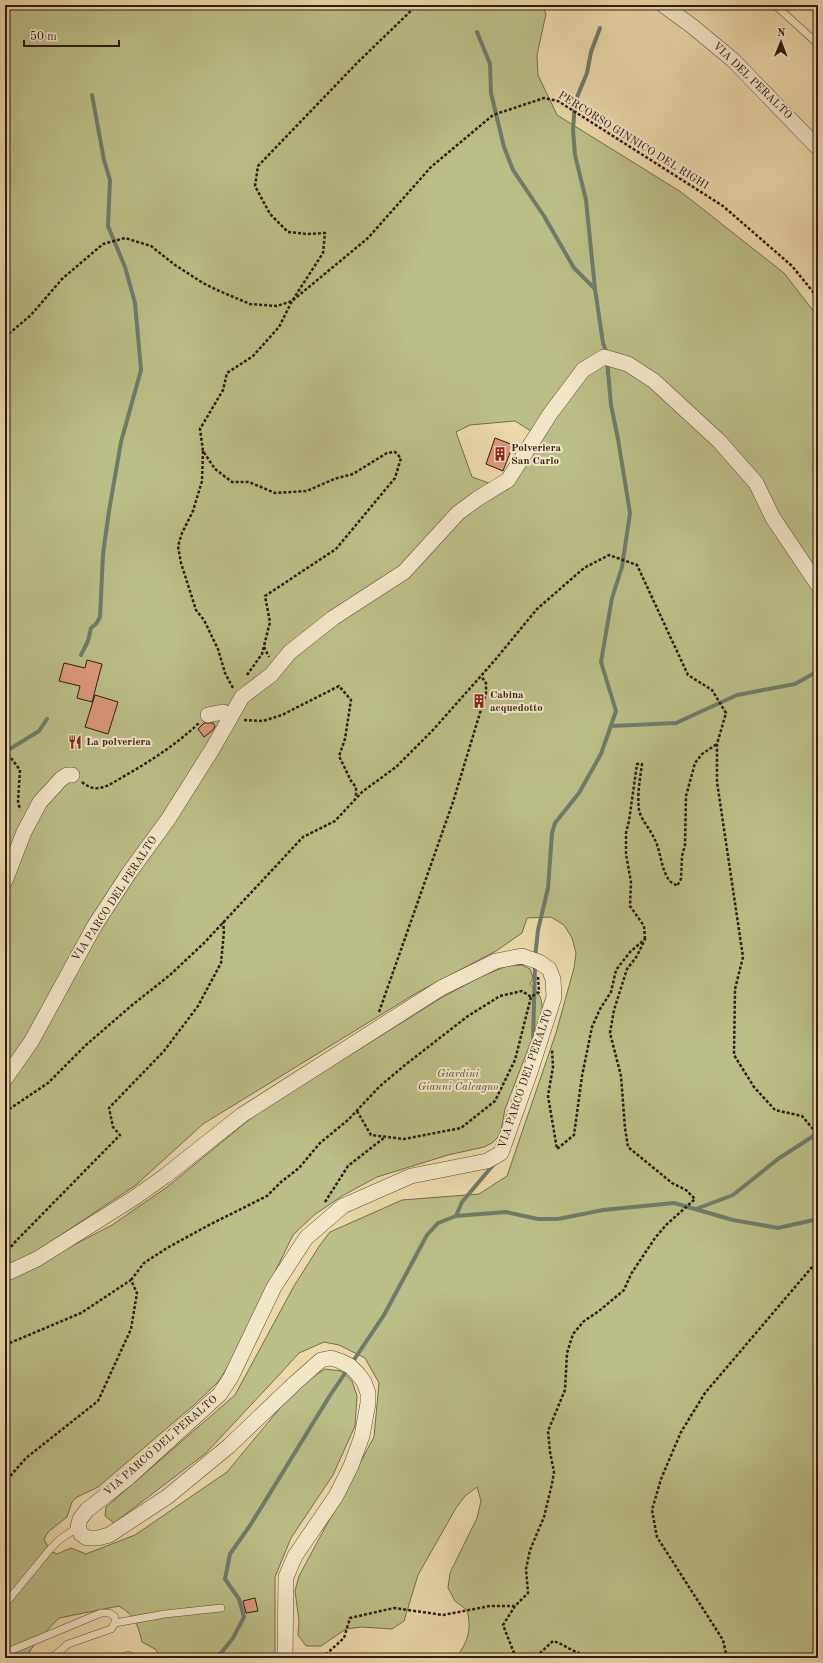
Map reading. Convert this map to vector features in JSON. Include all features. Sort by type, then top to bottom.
[{"type":"street","name":"VIA DEL PERALTO","points":[[662,5],[692,26],[733,60],[818,148]]},
{"type":"street","name":"VIA PARCO DEL PERALTO","points":[[5,1079],[31,1042],[81,949],[129,873],[168,818],[230,720],[242,697],[271,675],[290,652],[333,618],[404,572],[458,513],[477,499],[508,480],[550,414],[583,370],[604,358],[628,364],[654,382],[719,441],[756,483],[773,518],[818,585]]},
{"type":"street","points":[[208,715],[223,712],[230,720]]},
{"type":"street","points":[[5,881],[24,832],[40,802],[61,779],[67,775],[72,775]]},
{"type":"street","name":"VIA PARCO DEL PERALTO","points":[[5,1274],[37,1259],[134,1198],[165,1176],[242,1115],[441,988],[496,961],[522,956],[539,962],[549,969],[554,979],[554,997],[530,1072],[500,1153],[487,1161],[411,1176],[343,1206],[306,1238],[274,1287],[231,1377],[220,1394],[128,1477],[87,1510],[80,1519],[78,1527]]},
{"type":"street","points":[[78,1527],[81,1534],[87,1538],[98,1538],[108,1535],[167,1497],[229,1446],[321,1360],[330,1358],[350,1366],[364,1382],[368,1393],[368,1403],[362,1436],[351,1466],[336,1496],[295,1556],[286,1577],[285,1658]]},
{"type":"lane","points":[[774,5],[818,44]]},
{"type":"lane","points":[[5,1604],[51,1548],[59,1540],[78,1527]]},
{"type":"lane","points":[[115,1623],[166,1614],[221,1608]]},
{"type":"lane","points":[[5,1653],[101,1613],[112,1614],[115,1616],[115,1623],[111,1629],[68,1644],[52,1658]]},
{"type":"lane","points":[[120,1658],[128,1656],[132,1658]]},
{"type":"path","points":[[235,692],[225,673],[215,642],[204,620],[196,610],[181,563],[178,546],[182,533],[194,511],[202,481],[203,451],[200,429],[223,390],[227,373],[253,356],[279,327],[292,301],[323,253],[325,233],[308,234],[288,232],[270,214],[255,186],[258,166],[358,62],[417,5]]},
{"type":"path","name":"PERCORSO GINNICO DEL RIGHI","points":[[5,337],[31,315],[62,279],[103,244],[125,238],[151,246],[175,265],[203,283],[250,304],[277,306],[292,301],[368,238],[431,167],[493,115],[544,98],[558,101],[723,206],[792,266],[818,298]]},
{"type":"path","points":[[203,451],[215,469],[232,482],[249,482],[275,493],[307,491],[334,479],[353,474],[388,453],[395,452],[401,458],[395,478],[336,549],[265,596],[270,622],[264,647]]},
{"type":"path","points":[[5,1112],[48,1083],[86,1045],[176,970],[204,944],[303,837],[335,821],[356,798],[396,767],[433,730],[481,676],[537,609],[584,568],[609,555],[637,565],[688,675],[712,690],[726,713],[717,744],[717,782],[743,957],[735,989],[734,1055],[754,1087],[775,1110],[802,1116],[818,1135]]},
{"type":"path","points":[[371,1033],[453,802],[486,693],[486,683],[481,676]]},
{"type":"path","points":[[230,720],[263,721],[282,715],[339,686],[351,700],[345,740],[339,756],[351,781],[356,787],[356,798]]},
{"type":"path","points":[[72,775],[87,787],[98,788],[106,786],[143,765],[186,736],[208,715]]},
{"type":"path","points":[[516,1658],[503,1625],[515,1606],[528,1593],[526,1569],[530,1550],[544,1517],[554,1472],[548,1431],[565,1390],[567,1353],[573,1334],[584,1321],[599,1311],[624,1290],[631,1274],[655,1238],[666,1225],[695,1199],[686,1190],[672,1183],[628,1147],[621,1076],[610,1033],[614,1010],[627,969],[637,956],[645,938],[644,926],[630,906],[631,882],[626,854],[626,833],[637,764],[642,764],[639,787],[639,809],[641,816],[655,838],[660,851],[661,861],[670,881],[677,886],[681,879],[682,856],[685,844],[686,796],[695,763],[702,754],[717,744]]},
{"type":"path","points":[[5,750],[20,770],[18,801],[24,832]]},
{"type":"path","points":[[5,1254],[120,1135],[113,1127],[109,1108],[164,1051],[198,1006],[221,963],[224,931],[223,922]]},
{"type":"path","points":[[552,1045],[552,1067],[548,1096],[557,1149],[574,1135],[592,1027],[600,1009],[611,992],[616,970],[630,952],[645,938]]},
{"type":"path","points":[[357,1111],[371,1135],[404,1140],[461,1128],[495,1101],[515,1060],[531,996],[539,992],[537,980],[539,962]]},
{"type":"path","points":[[5,1345],[81,1313],[131,1280],[144,1263],[167,1248],[267,1196],[298,1168],[320,1144],[357,1111],[380,1086],[468,1016],[500,996],[522,991],[531,996]]},
{"type":"path","points":[[325,1202],[348,1166],[385,1137]]},
{"type":"path","points":[[727,1658],[723,1640],[657,1537],[652,1510],[660,1479],[681,1432],[705,1393],[818,1260]]},
{"type":"path","points":[[5,1482],[26,1458],[98,1401],[131,1329],[137,1293],[131,1280]]},
{"type":"path","points":[[322,1658],[344,1638],[350,1618],[394,1608],[443,1615],[490,1606],[515,1606]]},
{"type":"path","points":[[531,1658],[539,1654],[553,1641],[574,1651],[595,1655],[598,1658]]},
{"type":"green space","points":[[5,5],[226,5],[242,7],[251,5],[542,5],[546,14],[537,55],[538,75],[557,115],[681,192],[784,273],[818,317],[818,1658],[456,1658],[466,1641],[469,1624],[467,1610],[455,1601],[448,1588],[450,1573],[477,1518],[481,1501],[477,1487],[465,1496],[456,1508],[418,1575],[404,1621],[392,1629],[362,1627],[346,1629],[321,1646],[306,1646],[298,1635],[299,1621],[295,1591],[299,1576],[374,1437],[379,1383],[365,1358],[339,1345],[324,1342],[299,1353],[206,1453],[114,1523],[105,1516],[106,1507],[235,1395],[294,1286],[330,1232],[402,1200],[479,1194],[507,1176],[556,1033],[574,968],[576,953],[572,938],[564,925],[551,917],[527,918],[522,933],[496,951],[418,992],[203,1124],[136,1185],[32,1254],[5,1267]],"holes":[[[515,421],[542,438],[506,489],[472,477],[456,432],[470,425]]]},
{"type":"green space","name":"Giardini Gianni Calcagno","points":[[522,965],[530,969],[533,978],[530,984],[540,997],[542,1013],[505,1109],[501,1131],[498,1137],[492,1143],[484,1147],[448,1155],[377,1177],[342,1196],[314,1215],[293,1235],[233,1358],[219,1381],[194,1405],[98,1487],[77,1497],[72,1502],[67,1517],[48,1532],[44,1539],[50,1551],[57,1554],[71,1548],[86,1554],[135,1535],[227,1472],[280,1408],[311,1378],[325,1369],[341,1371],[352,1381],[357,1396],[355,1426],[333,1475],[291,1538],[275,1577],[275,1658],[162,1658],[155,1649],[142,1642],[135,1621],[119,1606],[59,1618],[37,1641],[25,1658],[5,1658],[5,1281],[112,1225],[167,1187],[256,1114],[441,998],[480,977],[507,966]]},
{"type":"building","name":"Polveriera San Carlo","points":[[495,438],[513,445],[503,471],[486,464]]},
{"type":"building","points":[[87,660],[102,664],[92,702],[77,698],[80,686],[59,681],[64,663],[85,668]]},
{"type":"building","points":[[95,695],[118,702],[108,734],[85,727]]},
{"type":"building","points":[[204,723],[213,723],[215,726],[213,730],[204,737],[198,729]]},
{"type":"building","points":[[255,1598],[258,1611],[246,1613],[243,1601]]},
{"type":"waterway","points":[[600,28],[591,52],[587,73],[575,102],[573,130],[575,155],[586,200],[595,289],[603,343],[607,354]]},
{"type":"waterway","points":[[477,32],[490,64],[491,93],[504,147],[513,170],[544,216],[574,268],[595,289]]},
{"type":"waterway","points":[[81,655],[88,641],[91,628],[96,624],[100,617],[103,554],[109,511],[121,442],[141,370],[135,303],[125,267],[108,226],[110,180],[104,160],[92,95]]},
{"type":"waterway","points":[[535,958],[538,930],[548,888],[552,833],[555,823],[579,793],[601,754],[616,711],[601,662],[612,598],[622,567],[630,513],[611,405],[607,360]]},
{"type":"waterway","points":[[611,726],[676,723],[737,695],[795,684],[818,671]]},
{"type":"waterway","points":[[5,752],[39,731],[47,719]]},
{"type":"waterway","points":[[533,1042],[535,965]]},
{"type":"waterway","points":[[696,1209],[733,1195],[778,1159],[818,1133]]},
{"type":"waterway","points":[[456,1216],[462,1202],[494,1164]]},
{"type":"waterway","points":[[208,1658],[221,1653],[233,1638],[244,1617],[239,1599],[225,1579],[230,1554],[251,1524],[329,1397],[384,1315],[427,1235],[438,1223],[456,1216],[506,1212],[538,1219],[558,1219],[603,1210],[674,1203],[733,1220],[778,1228],[818,1219]]},
{"type":"place","name":"Polveriera San Carlo","points":[[500,454]]},
{"type":"place","name":"Cabina acquedotto","points":[[479,701]]},
{"type":"place","name":"La polveriera","points":[[75,742]]}]
